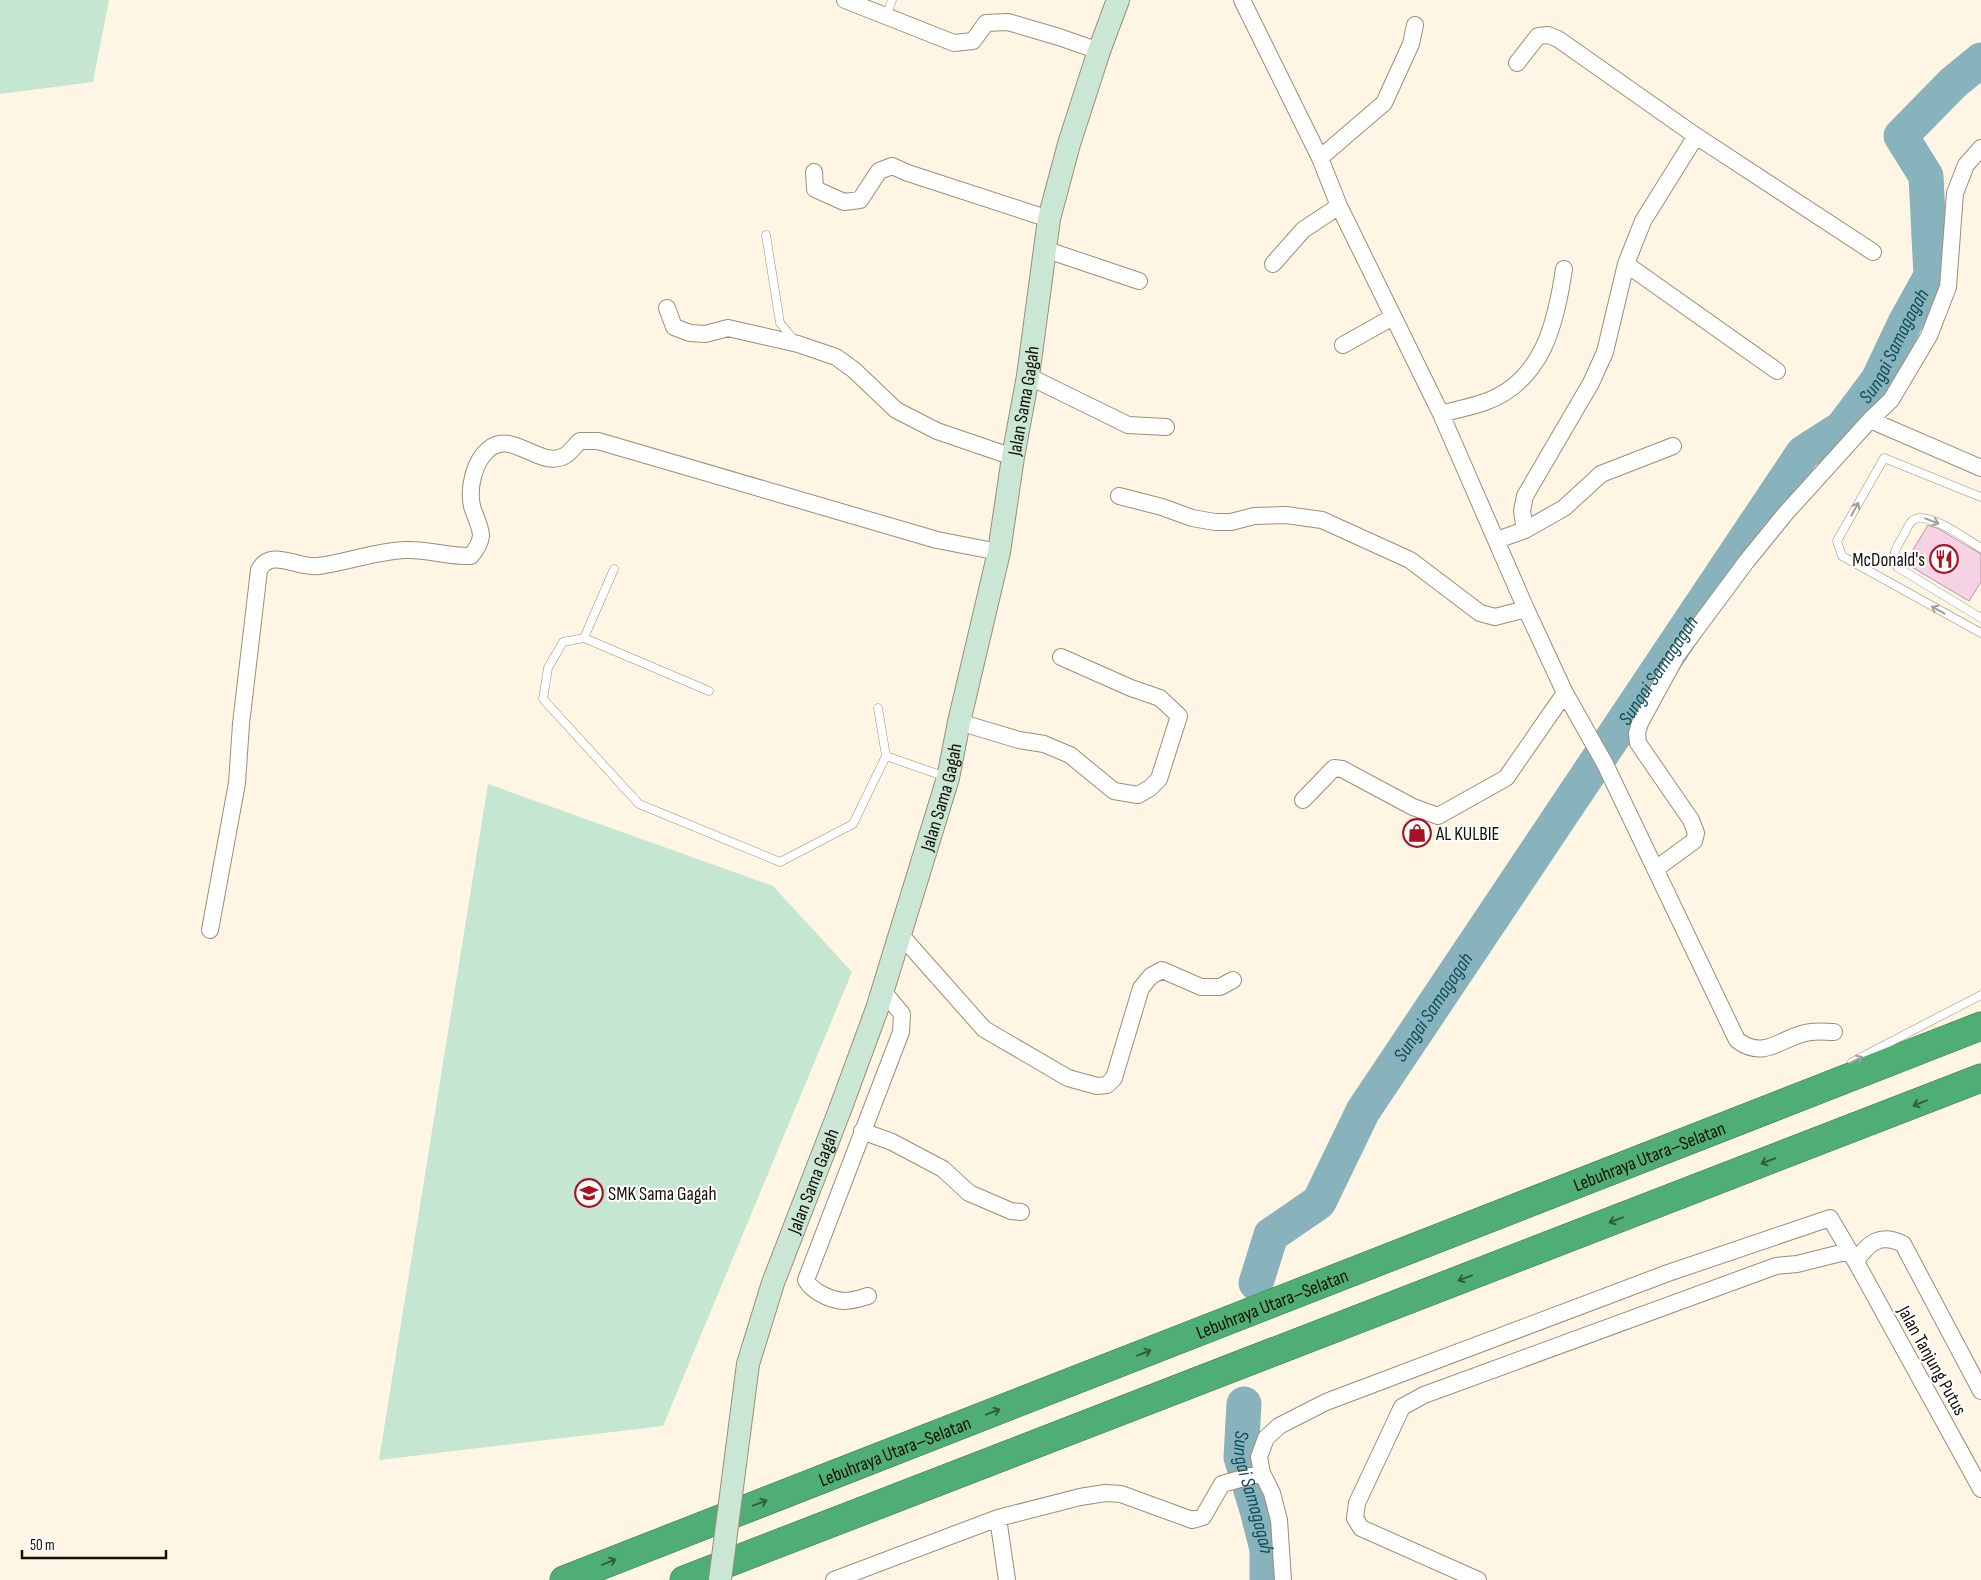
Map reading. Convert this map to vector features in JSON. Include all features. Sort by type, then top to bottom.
[{"type":"highway","name":"Lebuhraya Utara–Selatan","points":[[564,1580],[1981,1026]]},
{"type":"highway","points":[[684,1580],[1981,1078]]},
{"type":"highway","points":[[1947,1092],[1981,1082]]},
{"type":"street","points":[[845,0],[954,43],[973,42],[986,23],[1008,22],[1099,51]]},
{"type":"street","name":"Jalan Sama Gagah","points":[[720,1580],[748,1364],[773,1283],[841,1107],[883,991],[948,778],[958,722],[999,552],[1013,457],[1028,376],[1049,219],[1069,144],[1099,51],[1118,0]]},
{"type":"street","points":[[1242,0],[1320,158],[1339,206],[1392,317],[1441,414],[1526,609],[1565,693],[1606,764],[1737,1040],[1748,1048],[1763,1049],[1810,1032],[1834,1032]]},
{"type":"street","points":[[1320,158],[1384,103],[1411,44],[1415,25]]},
{"type":"street","points":[[1517,63],[1538,36],[1548,34],[1696,136],[1873,252]]},
{"type":"street","points":[[1525,530],[1522,511],[1525,496],[1591,383],[1605,352],[1626,264],[1643,221],[1696,136]]},
{"type":"street","points":[[1657,868],[1694,841],[1696,834],[1691,820],[1638,743],[1636,733],[1640,723],[1677,655],[1746,562],[1785,514],[1870,420],[1891,400],[1929,336],[1948,287],[1955,194],[1966,165],[1981,148]]},
{"type":"street","points":[[814,172],[814,189],[844,202],[860,200],[879,171],[892,166],[908,173],[1049,219]]},
{"type":"street","points":[[1273,264],[1303,230],[1339,206]]},
{"type":"street","points":[[1044,249],[1139,281]]},
{"type":"street","points":[[1626,264],[1777,371]]},
{"type":"street","points":[[1441,414],[1486,402],[1517,384],[1532,366],[1549,336],[1559,307],[1564,268]]},
{"type":"street","points":[[667,308],[674,327],[690,333],[705,334],[728,328],[798,344],[836,358],[854,370],[896,410],[937,431],[1013,457]]},
{"type":"street","points":[[1342,345],[1392,317]]},
{"type":"street","points":[[1028,376],[1128,425],[1166,427]]},
{"type":"street","points":[[1870,420],[1981,468]]},
{"type":"street","points":[[210,930],[238,784],[243,705],[259,570],[264,562],[272,558],[317,567],[373,553],[408,550],[459,557],[471,556],[477,549],[481,534],[471,504],[472,478],[489,449],[500,444],[513,444],[545,458],[558,458],[566,455],[580,441],[598,440],[918,535],[999,552]]},
{"type":"street","points":[[1497,540],[1525,530],[1564,508],[1601,474],[1674,446]]},
{"type":"street","points":[[1119,496],[1162,507],[1192,518],[1214,522],[1231,522],[1254,516],[1286,515],[1322,520],[1410,560],[1480,613],[1495,617],[1526,609]]},
{"type":"street","points":[[958,722],[1019,740],[1044,744],[1070,755],[1114,791],[1138,795],[1150,788],[1159,779],[1179,716],[1160,698],[1131,688],[1062,657]]},
{"type":"street","points":[[1303,800],[1334,768],[1342,769],[1413,807],[1438,816],[1506,778],[1565,693]]},
{"type":"street","points":[[900,933],[984,1029],[1068,1078],[1097,1086],[1106,1084],[1114,1078],[1142,988],[1151,976],[1162,970],[1201,986],[1220,987],[1233,980]]},
{"type":"street","points":[[868,1296],[845,1301],[838,1300],[810,1287],[806,1280],[901,1032],[902,1014],[883,991]]},
{"type":"street","points":[[862,1131],[892,1142],[942,1168],[969,1194],[1010,1211],[1021,1212]]},
{"type":"street","name":"Jalan Tanjung Putus","points":[[1259,1474],[1259,1457],[1266,1438],[1280,1426],[1326,1402],[1668,1272],[1830,1218],[1853,1256],[1981,1489]]},
{"type":"street","points":[[1478,1580],[1361,1528],[1355,1518],[1357,1502],[1402,1407],[1433,1392],[1776,1266],[1853,1256],[1876,1240],[1892,1239],[1903,1244],[1981,1391]]},
{"type":"street","points":[[834,1580],[998,1518],[1055,1502],[1105,1493],[1122,1494],[1192,1520],[1203,1517],[1222,1484],[1259,1474],[1272,1493],[1279,1520],[1283,1580]]},
{"type":"street","points":[[998,1518],[1007,1580]]},
{"type":"lane","points":[[886,16],[892,0]]},
{"type":"lane","points":[[766,235],[780,322],[798,344]]},
{"type":"lane","points":[[1981,497],[1884,458],[1838,541],[1842,556],[1981,633]]},
{"type":"lane","points":[[1981,548],[1931,518],[1920,517],[1912,520],[1894,551],[1893,558],[1897,567],[1981,618]]},
{"type":"lane","points":[[584,638],[614,569]]},
{"type":"lane","points":[[709,691],[584,638],[563,642],[548,668],[543,699],[640,804],[780,862],[853,824],[886,756],[878,708]]},
{"type":"lane","points":[[886,756],[948,778]]},
{"type":"lane","points":[[1844,1067],[1981,995]]},
{"type":"lane","points":[[1784,1103],[1813,1084]]},
{"type":"green space","points":[[0,0],[109,0],[93,82],[0,94]]},
{"type":"green space","points":[[488,784],[773,886],[852,972],[663,1426],[379,1460]]},
{"type":"building","name":"McDonald's","points":[[1928,525],[1939,529],[1981,554],[1981,582],[1969,601],[1905,563]]},
{"type":"waterway","name":"Sungai Samagagah","points":[[1256,1283],[1271,1235],[1319,1202],[1363,1111],[1803,453],[1842,428],[1878,380],[1905,323],[1931,276],[1926,176],[1901,136],[1953,83],[1981,60]]},
{"type":"waterway","name":"Sungai Samagagah","points":[[1244,1404],[1241,1457],[1267,1549],[1267,1580]]},
{"type":"place","name":"McDonald's","points":[[1944,559]]},
{"type":"place","name":"AL KULBIE","points":[[1417,833]]},
{"type":"place","name":"SMK Sama Gagah","points":[[589,1193]]}]
